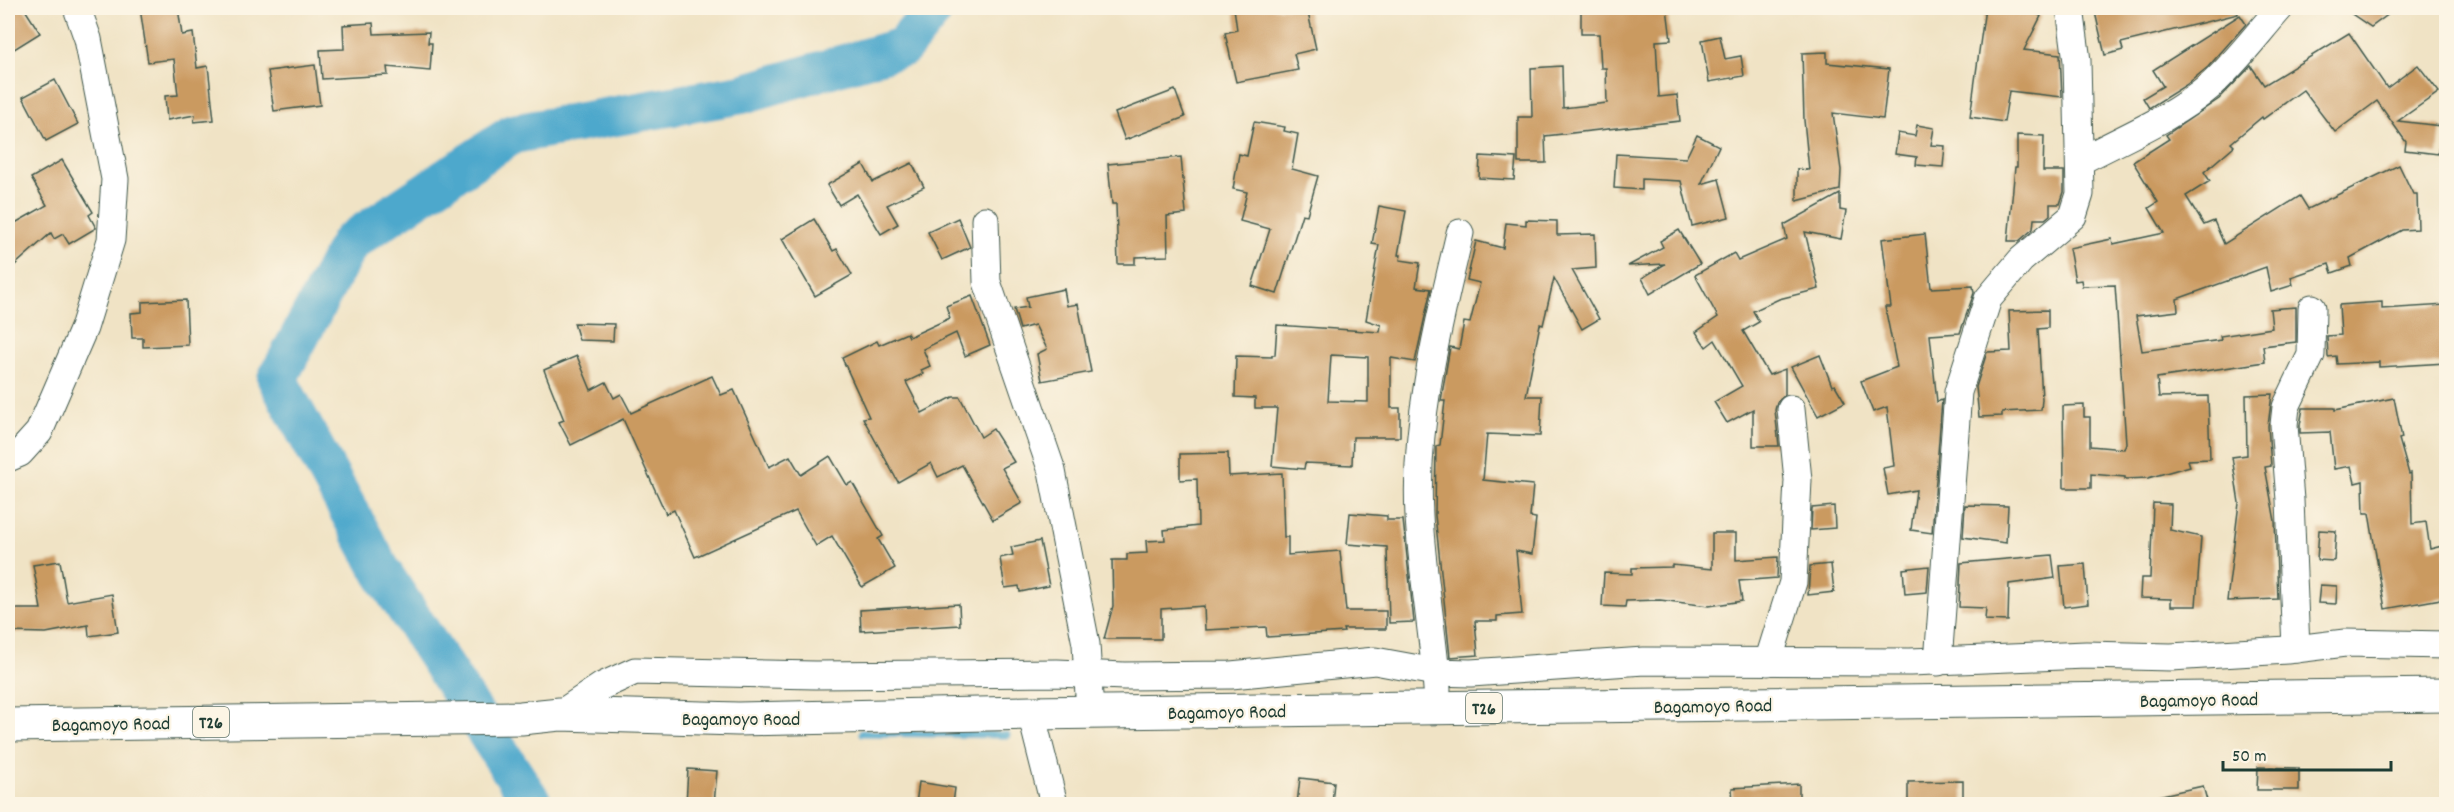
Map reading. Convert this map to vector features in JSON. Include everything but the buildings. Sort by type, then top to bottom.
[{"type":"highway","name":"Bagamoyo Road","points":[[8,725],[521,718],[560,714],[738,719],[1031,713],[2446,695]]},
{"type":"street","points":[[8,458],[20,453],[39,432],[84,328],[111,240],[115,179],[88,39],[77,8]]},
{"type":"street","points":[[1938,662],[1958,392],[1988,299],[2021,260],[2073,216],[2080,194],[2077,61],[2070,8]]},
{"type":"street","points":[[2080,161],[2192,100],[2210,87],[2280,8]]},
{"type":"street","points":[[985,220],[987,282],[1052,471],[1086,644],[1090,713]]},
{"type":"street","points":[[1438,709],[1419,516],[1420,465],[1424,407],[1460,233]]},
{"type":"street","points":[[2296,649],[2290,500],[2284,425],[2286,407],[2311,355],[2312,308]]},
{"type":"street","points":[[1768,662],[1793,582],[1798,480],[1791,409]]},
{"type":"street","points":[[560,714],[602,686],[635,671],[815,675],[1231,675],[1375,661],[1436,672],[1471,673],[1644,661],[1938,662],[2086,654],[2171,657],[2296,649],[2346,643],[2446,645]]},
{"type":"street","points":[[1031,713],[1054,804]]},
{"type":"waterway","points":[[533,804],[382,572],[277,379],[350,242],[513,134],[742,94],[903,47],[935,8]]},
{"type":"waterway","points":[[862,733],[1007,735]]}]
